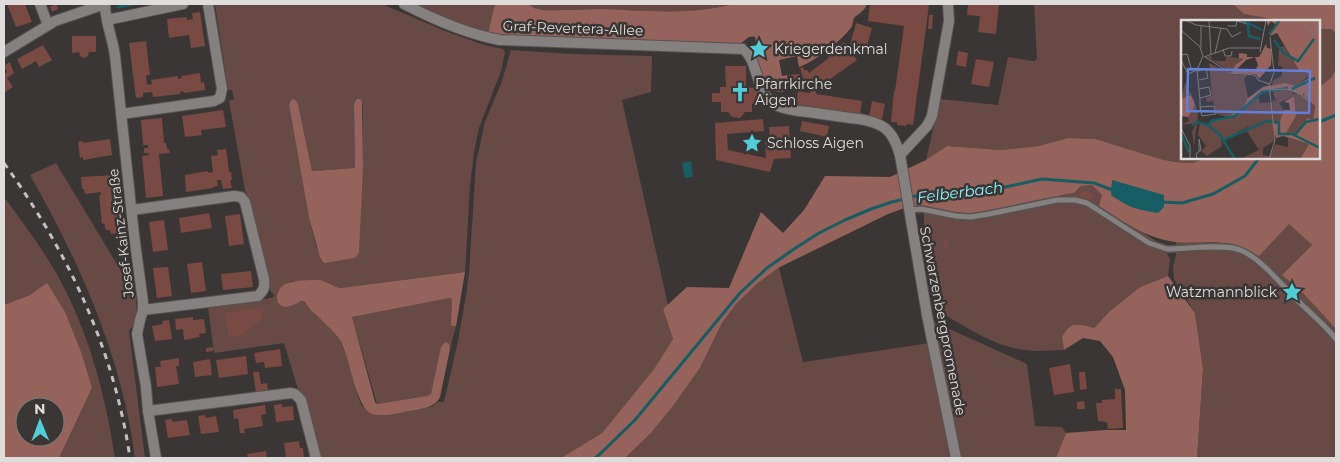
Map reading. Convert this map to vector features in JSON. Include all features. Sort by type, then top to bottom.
[{"type":"street","points":[[40,4],[48,25]]},
{"type":"street","points":[[4,52],[48,25],[105,4]]},
{"type":"street","name":"Josef-Kainz-Straße","points":[[105,4],[115,50],[143,310],[138,325],[138,334],[156,458]]},
{"type":"street","points":[[107,20],[183,4]]},
{"type":"street","points":[[121,114],[214,101],[220,98],[222,89],[208,4]]},
{"type":"street","name":"Graf-Revertera-Allee","points":[[404,4],[465,30],[500,40],[739,48],[747,52]]},
{"type":"street","points":[[900,155],[927,126],[932,116],[948,21],[948,4]]},
{"type":"street","name":"Schwarzenbergpromenade","points":[[747,52],[762,90],[772,103],[787,109],[864,120],[879,124],[887,130],[896,142],[900,155],[927,315],[956,458]]},
{"type":"street","points":[[132,210],[234,196],[241,197],[245,202],[264,278],[263,291],[258,296],[143,310]]},
{"type":"street","points":[[148,411],[291,393],[296,394],[301,400],[316,458]]},
{"type":"lane","points":[[908,207],[956,216],[970,216],[1063,199],[1081,201],[1094,207],[1141,238],[1161,248],[1226,247],[1247,254],[1276,278],[1336,339]]},
{"type":"shaded area","points":[[215,4],[382,4],[445,31],[484,45],[503,49],[505,52],[501,71],[479,128],[474,152],[465,272],[341,288],[324,281],[292,281],[281,288],[298,302],[306,303],[340,340],[363,407],[397,413],[423,409],[433,406],[438,402],[444,402],[458,341],[469,274],[476,163],[485,122],[502,81],[511,50],[652,56],[651,92],[622,100],[668,305],[663,309],[673,339],[654,369],[602,433],[561,458],[319,458],[284,343],[214,353],[208,307],[275,296],[270,290],[252,210],[245,190],[229,101],[234,99],[232,90],[228,90]],"holes":[[[290,102],[298,104],[312,171],[355,168],[354,106],[362,102],[363,106],[363,166],[323,262],[316,246],[309,218],[289,105]]]},
{"type":"shaded area","points":[[412,4],[495,4],[488,33],[459,24]]},
{"type":"shaded area","points":[[495,4],[528,4],[542,10],[683,11],[716,8],[733,4],[867,4],[854,18],[852,26],[843,37],[812,61],[799,67],[797,56],[779,60],[782,76],[787,75],[789,88],[780,92],[770,89],[761,75],[755,53],[755,37],[748,38],[739,45],[514,36],[488,33]]},
{"type":"shaded area","points":[[528,4],[733,4],[700,10],[666,11],[542,10]]},
{"type":"shaded area","points":[[1034,4],[1233,4],[1244,14],[1278,20],[1181,20],[1181,159],[1203,159],[1193,163],[1174,162],[1096,139],[1069,138],[1039,146],[1001,150],[947,146],[926,160],[940,99],[998,105],[1008,57],[1032,61],[1035,61],[1037,58]]},
{"type":"shaded area","points":[[1233,4],[1336,4],[1336,33],[1331,29],[1320,29],[1320,20],[1278,20],[1244,14]]},
{"type":"shaded area","points":[[1320,28],[1331,29],[1336,33],[1335,71],[1332,77],[1320,86]]},
{"type":"shaded area","points":[[1336,68],[1336,329],[1301,291],[1282,275],[1312,245],[1289,224],[1257,258],[1243,248],[1225,243],[1175,242],[1154,237],[1126,223],[1099,206],[1102,195],[1092,185],[1081,186],[1074,193],[1025,205],[970,214],[924,206],[910,206],[888,214],[780,267],[758,283],[736,304],[722,323],[700,368],[673,406],[651,433],[625,458],[561,458],[602,433],[654,369],[673,339],[663,309],[687,287],[729,288],[761,212],[783,233],[804,210],[825,176],[890,177],[926,160],[947,146],[1001,150],[1039,146],[1068,138],[1096,139],[1174,162],[1193,163],[1203,159],[1320,159],[1320,86],[1332,77]]},
{"type":"shaded area","points":[[294,99],[298,104],[312,171],[355,168],[354,106],[357,99],[360,99],[362,102],[363,166],[359,252],[354,258],[325,263],[320,257],[309,218],[289,105],[291,100]]},
{"type":"shaded area","points":[[56,163],[136,296],[136,319],[129,331],[145,458],[135,458],[129,420],[120,384],[109,347],[82,277],[66,242],[30,175]]},
{"type":"shaded area","points":[[1092,185],[1102,195],[1100,206],[1163,246],[1170,259],[1168,276],[1140,287],[1109,312],[1094,328],[1077,324],[1062,337],[1064,350],[1031,351],[1003,345],[980,335],[938,311],[924,231],[924,206],[970,214],[1074,193],[1081,186]]},
{"type":"shaded area","points":[[4,197],[47,257],[75,311],[85,335],[100,384],[115,458],[59,458],[92,388],[47,284],[30,295],[4,305]]},
{"type":"shaded area","points":[[1289,224],[1312,245],[1283,275],[1301,291],[1336,329],[1336,458],[1197,458],[1203,369],[1195,313],[1174,279],[1173,267],[1176,255],[1176,242],[1224,244],[1251,253]]},
{"type":"shaded area","points":[[779,268],[803,362],[930,343],[952,458],[625,458],[651,433],[673,406],[700,368],[722,323],[736,304],[758,283]]},
{"type":"shaded area","points":[[465,272],[456,326],[451,325],[452,300],[450,298],[352,317],[377,404],[431,394],[441,347],[446,342],[449,344],[450,349],[438,401],[419,410],[391,414],[376,415],[366,410],[358,393],[341,342],[305,302],[301,301],[285,307],[278,302],[277,297],[278,292],[285,284],[297,281],[319,280],[341,288]]},
{"type":"shaded area","points":[[1168,276],[1195,313],[1203,369],[1197,458],[1056,458],[1066,433],[1126,430],[1125,390],[1113,357],[1100,341],[1083,338],[1064,350],[1062,337],[1069,328],[1075,325],[1094,328],[1109,312],[1140,287]]},
{"type":"shaded area","points":[[47,283],[65,312],[81,352],[92,388],[65,445],[65,397],[15,397],[15,447],[64,447],[59,458],[4,458],[4,305],[30,295]]},
{"type":"shaded area","points":[[450,298],[452,300],[453,326],[456,326],[450,349],[449,344],[431,394],[377,404],[352,317]]},
{"type":"shaded area","points":[[934,322],[1027,364],[1035,426],[1062,427],[1066,433],[1056,458],[961,458]]},
{"type":"water","points":[[691,161],[693,177],[685,178],[682,163]]},
{"type":"water","points":[[1112,180],[1164,195],[1164,207],[1158,213],[1128,205],[1111,195]]},
{"type":"building","points":[[7,4],[25,4],[32,22],[16,27]]},
{"type":"building","points":[[56,4],[58,9],[52,12],[50,7]]},
{"type":"building","points":[[870,4],[929,5],[913,125],[897,125],[897,122],[891,122],[904,26],[868,21]]},
{"type":"building","points":[[968,4],[999,5],[996,34],[978,32],[980,16],[967,15]]},
{"type":"building","points":[[200,12],[205,46],[191,48],[189,35],[169,38],[167,19],[187,17],[187,20],[193,19],[192,13]]},
{"type":"building","points":[[929,15],[933,15],[932,29],[928,29]]},
{"type":"building","points":[[856,23],[872,28],[865,53],[849,49]]},
{"type":"building","points":[[72,36],[96,36],[96,52],[89,52],[88,56],[84,58],[80,56],[79,52],[72,53]]},
{"type":"building","points":[[146,41],[150,75],[146,75],[147,85],[152,84],[151,80],[178,76],[178,79],[182,78],[181,76],[200,73],[201,83],[204,82],[205,90],[184,93],[183,91],[180,94],[153,97],[152,92],[143,93],[143,97],[136,98],[129,43]]},
{"type":"building","points":[[844,42],[857,60],[816,89],[816,94],[862,101],[860,116],[796,106],[798,91],[810,93],[811,89],[803,78],[800,68],[803,67],[809,73],[829,58],[826,55]]},
{"type":"building","points":[[43,45],[52,60],[39,67],[36,61],[22,69],[17,59]]},
{"type":"building","points":[[958,51],[968,53],[966,67],[956,65]]},
{"type":"building","points":[[976,59],[994,62],[989,87],[971,84]]},
{"type":"building","points":[[10,62],[14,73],[7,78],[13,87],[4,93],[4,74],[7,72],[4,66]]},
{"type":"building","name":"Pfarrkirche Aigen","points":[[725,66],[746,66],[746,87],[755,88],[759,93],[758,101],[752,104],[752,112],[745,112],[740,118],[732,117],[728,112],[721,112],[721,102],[712,102],[712,93],[720,93],[720,87],[726,87]]},
{"type":"building","points":[[799,74],[800,88],[791,88],[789,75]]},
{"type":"building","points":[[872,101],[885,104],[882,119],[869,117]]},
{"type":"building","points":[[223,110],[226,127],[201,130],[202,135],[185,137],[182,116]]},
{"type":"building","points":[[162,118],[164,143],[166,143],[170,153],[159,154],[163,196],[146,198],[142,156],[149,155],[144,153],[144,148],[148,148],[148,145],[143,145],[141,120]]},
{"type":"building","points":[[763,119],[764,131],[727,134],[728,150],[766,158],[765,142],[770,142],[769,127],[789,126],[791,158],[774,159],[770,172],[716,160],[715,123]]},
{"type":"building","points":[[802,121],[829,126],[827,137],[800,131]]},
{"type":"building","points":[[110,139],[112,155],[83,160],[83,157],[80,158],[78,142]]},
{"type":"building","points":[[226,149],[232,188],[223,189],[221,180],[217,180],[218,186],[213,188],[186,192],[185,175],[208,171],[208,173],[213,172],[211,156],[218,155],[217,150]]},
{"type":"building","points":[[115,175],[121,233],[111,234],[110,230],[106,230],[104,223],[102,224],[99,195],[101,195],[101,192],[85,194],[84,189],[82,189],[81,177]]},
{"type":"building","points":[[1082,190],[1093,194],[1091,201],[1080,197]]},
{"type":"building","points":[[209,213],[212,228],[181,233],[179,218]]},
{"type":"building","points":[[240,214],[244,244],[229,246],[225,216]]},
{"type":"building","points":[[164,220],[168,250],[153,252],[149,222]]},
{"type":"building","points":[[944,241],[948,241],[948,248],[944,248]]},
{"type":"building","points":[[202,262],[206,291],[191,293],[187,264]]},
{"type":"building","points":[[168,267],[172,296],[157,298],[153,268]]},
{"type":"building","points":[[251,271],[253,287],[223,290],[221,274]]},
{"type":"building","points":[[263,307],[259,322],[248,329],[243,335],[229,337],[225,313]]},
{"type":"building","points":[[193,317],[193,320],[204,319],[206,333],[199,334],[200,337],[184,340],[183,329],[176,330],[175,319]]},
{"type":"building","points":[[169,320],[172,339],[155,341],[152,326],[163,324],[162,321]]},
{"type":"building","points":[[213,347],[213,351],[206,352],[206,348]]},
{"type":"building","points":[[280,349],[282,366],[265,368],[264,362],[256,363],[254,353]]},
{"type":"building","points":[[246,356],[248,374],[219,378],[216,360]]},
{"type":"building","points":[[179,358],[179,366],[176,366],[179,384],[157,387],[155,367],[161,367],[160,361]]},
{"type":"building","points":[[210,359],[212,375],[195,377],[193,362]]},
{"type":"building","points":[[1070,364],[1074,392],[1054,395],[1049,368]]},
{"type":"building","points":[[253,372],[259,372],[261,384],[267,383],[268,391],[256,392]]},
{"type":"building","points":[[1079,372],[1085,372],[1087,389],[1080,390]]},
{"type":"building","points":[[1115,389],[1121,389],[1123,428],[1108,429],[1107,422],[1098,421],[1096,403],[1102,403],[1102,400],[1115,399]]},
{"type":"building","points":[[1084,401],[1085,409],[1077,409],[1077,402]]},
{"type":"building","points":[[282,404],[282,407],[293,406],[294,420],[276,422],[274,405]]},
{"type":"building","points":[[265,405],[266,414],[261,415],[263,426],[244,429],[245,433],[240,433],[238,418],[234,419],[233,410]]},
{"type":"building","points":[[205,415],[206,418],[216,416],[219,432],[201,434],[198,416]]},
{"type":"building","points":[[172,419],[172,422],[187,420],[190,435],[168,438],[165,420]]},
{"type":"building","points":[[299,441],[300,448],[303,448],[304,458],[286,458],[284,443]]},
{"type":"building","points":[[266,451],[267,458],[248,458],[247,454]]},
{"type":"waterway","points":[[118,7],[133,4]]},
{"type":"waterway","name":"Felberbach","points":[[1320,122],[1336,115]]},
{"type":"waterway","name":"Felberbach","points":[[1162,202],[1182,203],[1213,194],[1245,176],[1258,159]]},
{"type":"waterway","name":"Felberbach","points":[[595,458],[635,420],[740,293],[767,268],[819,233],[871,209],[932,192],[987,191],[1042,179],[1094,183],[1115,191]]},
{"type":"railway","points":[[4,163],[48,231],[85,303],[113,378],[130,458]]},
{"type":"place","name":"Kriegerdenkmal","points":[[759,49]]},
{"type":"place","name":"Pfarrkirche Aigen","points":[[740,92]]},
{"type":"place","name":"Schloss Aigen","points":[[752,143]]},
{"type":"place","name":"Watzmannblick","points":[[1292,292]]}]
